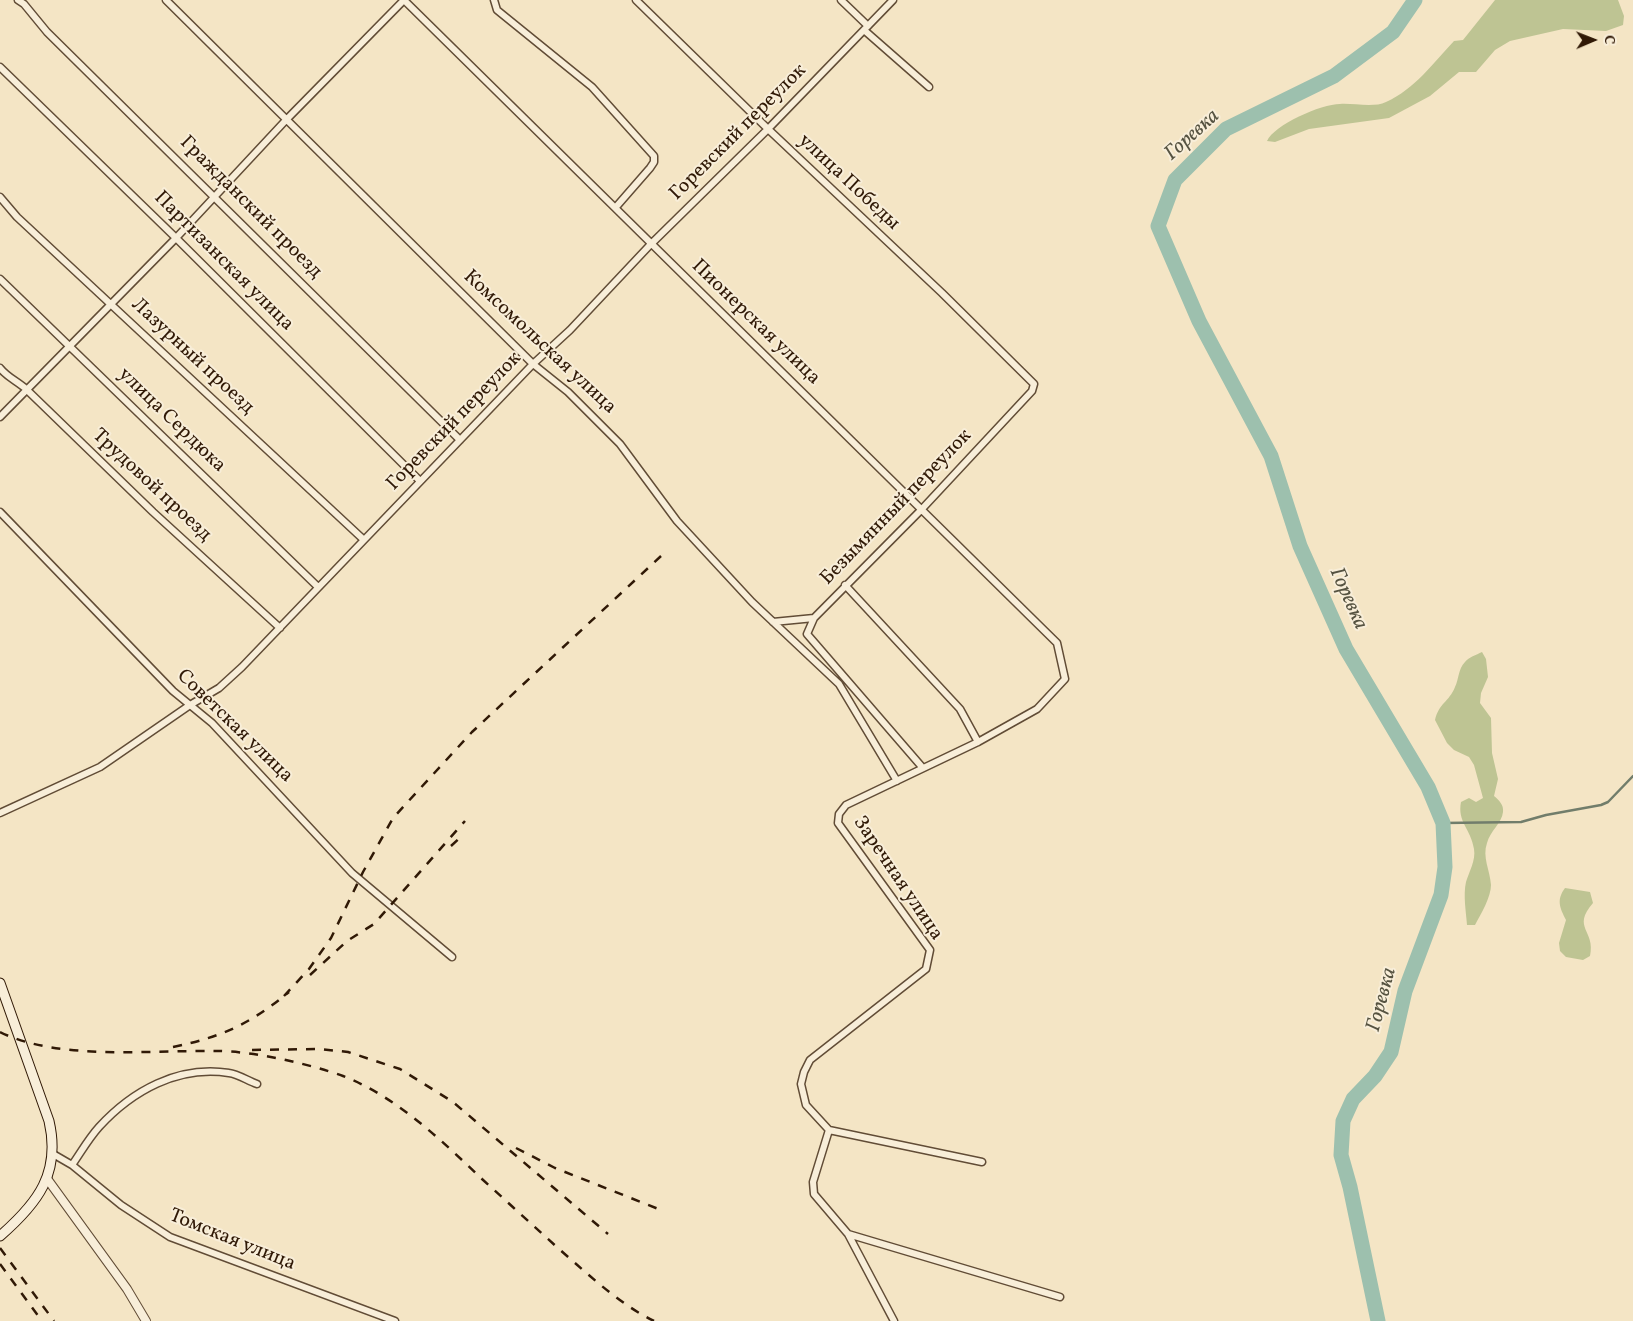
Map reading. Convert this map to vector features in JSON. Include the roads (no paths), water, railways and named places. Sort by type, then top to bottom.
[{"type":"main road","points":[[0,983],[49,1121],[53,1139],[53,1154],[48,1180],[24,1216],[0,1236]]},
{"type":"street","name":"Гражданский проезд","points":[[18,0],[24,4],[54,39],[460,440]]},
{"type":"street","name":"Комсомольская улица","points":[[166,0],[533,364],[568,392],[620,444],[678,520],[752,602],[839,684],[897,781]]},
{"type":"street","points":[[0,417],[176,238],[286,120],[404,0]]},
{"type":"street","name":"Пионерская улица","points":[[404,0],[616,208],[650,245],[804,393],[1057,643],[1065,679]]},
{"type":"street","points":[[494,0],[497,10],[604,99],[654,156],[650,168],[616,208]]},
{"type":"street","name":"улица Победы","points":[[636,0],[768,130],[1030,378],[1034,384],[1032,391]]},
{"type":"street","points":[[841,0],[866,28],[929,86]]},
{"type":"street","name":"Горевский переулок","points":[[0,813],[100,767],[224,683],[280,628],[533,364],[570,330],[650,245],[768,130],[893,0]]},
{"type":"street","name":"Партизанская улица","points":[[0,67],[176,238],[420,482]]},
{"type":"street","name":"Лазурный проезд","points":[[0,197],[17,217],[364,540]]},
{"type":"street","name":"улица Сердюка","points":[[0,279],[318,587]]},
{"type":"street","name":"Трудовой проезд","points":[[0,368],[7,376],[16,380],[26,389],[153,512],[280,628]]},
{"type":"street","name":"Безымянный переулок","points":[[814,618],[921,510],[1032,391]]},
{"type":"street","name":"Советская улица","points":[[0,512],[173,691],[225,736],[352,873],[452,957]]},
{"type":"street","points":[[845,586],[960,709],[978,742]]},
{"type":"street","points":[[773,622],[814,618],[807,634],[922,767]]},
{"type":"street","name":"Заречная улица","points":[[829,1130],[806,1105],[801,1084],[810,1060],[926,969],[930,950],[838,823],[839,814],[846,805],[922,767],[978,742],[1037,709],[1065,679]]},
{"type":"street","points":[[72,1165],[99,1127],[123,1106],[164,1079],[192,1071],[230,1073],[257,1084]]},
{"type":"street","points":[[894,1321],[848,1234],[814,1194],[813,1182],[829,1130],[982,1162]]},
{"type":"street","name":"Томская улица","points":[[53,1154],[72,1165],[121,1205],[170,1236],[395,1321]]},
{"type":"street","points":[[48,1180],[127,1289],[146,1321]]},
{"type":"street","points":[[848,1234],[1060,1297]]},
{"type":"waterway","name":"Горевка","points":[[1378,1321],[1350,1187],[1341,1155],[1343,1121],[1353,1099],[1375,1076],[1391,1052],[1405,991],[1441,895],[1445,867],[1443,823],[1428,787],[1346,649],[1300,546],[1271,456],[1199,321],[1158,226],[1175,180],[1226,129],[1334,76],[1393,32],[1415,0]]},
{"type":"waterway","points":[[1443,823],[1521,822],[1546,815],[1601,805],[1608,802],[1633,776]]},
{"type":"railway","points":[[284,996],[309,969],[331,938],[363,872],[393,818],[472,732],[661,556]]},
{"type":"railway","points":[[310,975],[347,941],[374,924],[465,821]]},
{"type":"railway","points":[[451,846],[464,834]]},
{"type":"railway","points":[[173,1047],[206,1039],[235,1028],[261,1013],[289,992]]},
{"type":"railway","points":[[0,1032],[23,1041],[49,1047],[77,1050],[247,1053],[298,1063],[343,1076],[382,1095],[417,1121],[451,1149],[593,1279],[623,1302],[654,1321]]},
{"type":"railway","points":[[252,1050],[320,1049],[348,1052],[400,1069],[453,1102],[608,1234]]},
{"type":"railway","points":[[516,1148],[555,1168],[661,1210]]},
{"type":"railway","points":[[0,1248],[54,1321]]},
{"type":"railway","points":[[0,1264],[42,1321]]}]
